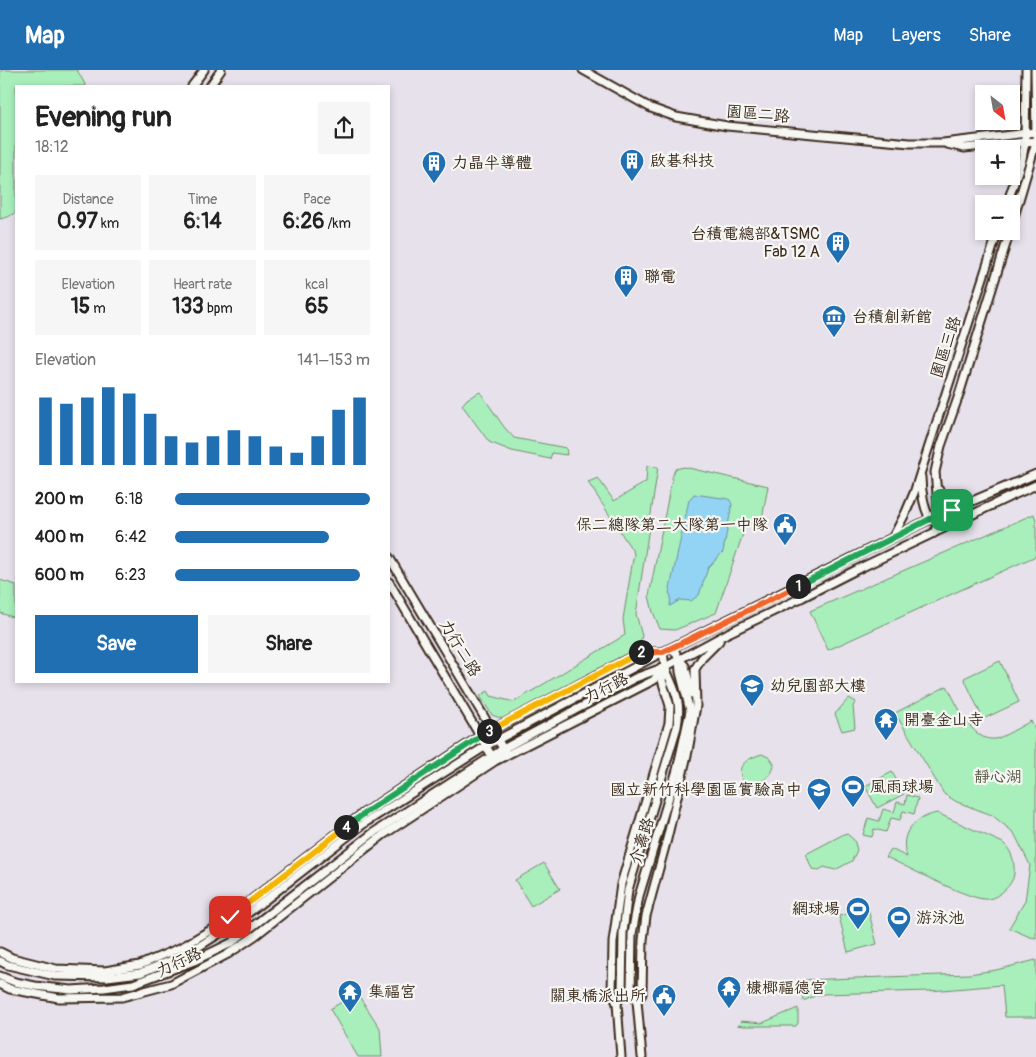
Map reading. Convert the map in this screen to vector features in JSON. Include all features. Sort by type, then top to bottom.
[{"type":"street","points":[[193,85],[204,70]]},
{"type":"street","points":[[211,85],[221,70]]},
{"type":"street","name":"園區二路","points":[[583,70],[643,103],[676,117],[728,126],[910,142],[943,143],[1036,132]]},
{"type":"street","points":[[1011,195],[1022,159],[1025,142],[1026,70]]},
{"type":"street","points":[[1036,70],[1036,136]]},
{"type":"street","points":[[1020,196],[1036,141]]},
{"type":"street","name":"園區二路","points":[[943,143],[964,148],[1036,141]]},
{"type":"street","name":"園區三路","points":[[892,538],[906,512],[921,472],[995,240]]},
{"type":"street","name":"園區三路","points":[[984,496],[952,503],[943,499],[936,484],[935,472],[941,446],[959,395],[1007,240]]},
{"type":"street","name":"園區三路","points":[[921,472],[921,488],[930,519]]},
{"type":"street","name":"園區三路","points":[[932,536],[938,524],[939,515],[935,472]]},
{"type":"street","points":[[984,496],[1036,474]]},
{"type":"street","points":[[665,667],[728,633],[950,528],[1036,485]]},
{"type":"street","name":"力行路","points":[[0,961],[8,965],[55,976],[107,977],[140,973],[187,954],[234,924],[366,822],[498,739],[663,652],[930,519],[984,496]]},
{"type":"street","points":[[930,519],[950,528]]},
{"type":"street","name":"力行二路","points":[[390,559],[505,752]]},
{"type":"street","name":"力行二路","points":[[390,584],[493,759]]},
{"type":"street","name":"介壽路","points":[[637,1001],[642,994],[643,940],[646,916],[688,751],[696,706],[695,669],[702,658],[728,633]]},
{"type":"street","name":"介壽路","points":[[673,648],[685,666],[696,706]]},
{"type":"street","name":"力行路","points":[[0,952],[12,958],[56,970],[106,971],[140,965],[182,947],[219,925],[362,814],[480,736],[641,652],[663,652]]},
{"type":"street","name":"介壽路","points":[[617,1003],[622,994],[623,933],[628,890],[677,727],[680,710],[678,696],[665,667],[663,652]]},
{"type":"street","name":"介壽路","points":[[642,1057],[637,1001],[631,994],[632,934],[639,896],[675,779],[690,711],[680,672],[679,659]]},
{"type":"street","name":"力行路","points":[[505,752],[654,680],[665,667]]},
{"type":"street","name":"力行路","points":[[0,976],[15,982],[36,986],[71,990],[104,988],[133,984],[194,961],[231,943],[373,833],[493,759],[635,678],[665,667]]},
{"type":"street","name":"介壽路","points":[[621,1057],[617,1003],[612,993],[613,942],[619,894],[669,723],[670,706],[662,680],[665,667]]},
{"type":"street","points":[[654,680],[662,680],[678,696]]},
{"type":"street","name":"力行路","points":[[0,984],[10,988],[59,998],[122,997],[171,984],[228,954],[383,835],[493,759]]},
{"type":"green space","points":[[2,70],[77,70],[85,85],[15,85],[15,213],[0,219],[0,72]]},
{"type":"green space","points":[[480,392],[504,427],[514,438],[566,448],[567,455],[552,453],[550,459],[512,451],[489,442],[462,405],[467,399]]},
{"type":"green space","points":[[647,466],[658,467],[636,614],[642,636],[638,648],[503,719],[492,715],[480,696],[488,691],[491,696],[514,702],[625,635],[623,619],[634,553],[588,482],[598,478],[614,501],[646,482]]},
{"type":"green space","points":[[684,467],[768,486],[762,519],[746,525],[716,613],[675,630],[660,629],[649,596],[672,478],[675,469]]},
{"type":"green space","points":[[1034,514],[1036,520],[1036,556],[828,650],[810,611]]},
{"type":"green space","points":[[0,580],[15,585],[15,618],[0,613]]},
{"type":"green space","points":[[1000,661],[1019,702],[983,719],[964,678]]},
{"type":"green space","name":"靜心湖","points":[[947,686],[960,711],[972,728],[986,738],[998,738],[1031,721],[1036,732],[1036,938],[1009,928],[1025,901],[1030,865],[1014,833],[992,815],[957,802],[944,794],[895,713]]},
{"type":"green space","points":[[849,698],[856,702],[853,706],[855,728],[842,731],[835,714]]},
{"type":"green space","points":[[762,754],[770,758],[774,764],[771,773],[760,782],[745,785],[740,773],[743,764],[751,758]]},
{"type":"green space","points":[[892,772],[904,794],[877,808],[865,786]]},
{"type":"green space","points":[[907,795],[918,798],[914,814],[903,811],[900,820],[891,818],[886,832],[874,829],[872,837],[863,835],[868,818],[879,821],[883,809],[894,812],[897,802],[905,804]]},
{"type":"green space","points":[[937,813],[1006,846],[1012,857],[1014,874],[1011,882],[1004,890],[988,899],[968,895],[886,857],[891,849],[907,857],[905,841],[906,834],[910,828],[921,819]]},
{"type":"green space","points":[[846,833],[854,840],[857,850],[852,861],[835,870],[824,867],[819,870],[812,869],[806,854]]},
{"type":"green space","points":[[544,863],[560,889],[531,906],[515,880]]},
{"type":"green space","name":"網球場","points":[[868,909],[877,944],[848,952],[839,916]]},
{"type":"green space","points":[[1036,960],[1036,1017],[1005,1017],[1002,985],[930,991],[823,994],[803,1001],[801,980],[969,974],[996,970]]},
{"type":"green space","points":[[357,993],[380,1028],[382,1057],[358,1057],[330,1009]]},
{"type":"green space","points":[[798,1008],[798,1023],[796,1026],[737,1025],[741,1021],[762,1023]]},
{"type":"water","points":[[694,494],[729,499],[732,504],[723,552],[708,568],[699,595],[691,601],[680,600],[670,606],[671,596],[669,593],[689,500]]},
{"type":"place","name":"啟碁科技","points":[[632,182]]},
{"type":"place","name":"力晶半導體","points":[[434,184]]},
{"type":"place","name":"台積電總部&TSMC Fab 12 A","points":[[838,264]]},
{"type":"place","name":"聯電","points":[[626,298]]},
{"type":"place","name":"台積創新館","points":[[834,338]]},
{"type":"place","name":"保二總隊第二大隊第一中隊","points":[[785,546]]},
{"type":"place","name":"幼兒園部大樓","points":[[752,707]]},
{"type":"place","name":"開臺金山寺","points":[[886,741]]},
{"type":"place","name":"風雨球場","points":[[853,808]]},
{"type":"place","name":"國立新竹科學園區實驗高中","points":[[819,811]]},
{"type":"place","name":"網球場","points":[[858,930]]},
{"type":"place","name":"游泳池","points":[[899,939]]},
{"type":"place","name":"槺榔福德宮","points":[[729,1009]]},
{"type":"place","name":"集福宮","points":[[350,1013]]},
{"type":"place","name":"關東橋派出所","points":[[664,1017]]},
{"type":"route","points":[[230,917],[362,814],[480,736],[641,652],[663,652],[673,648],[930,519],[952,510]]}]
